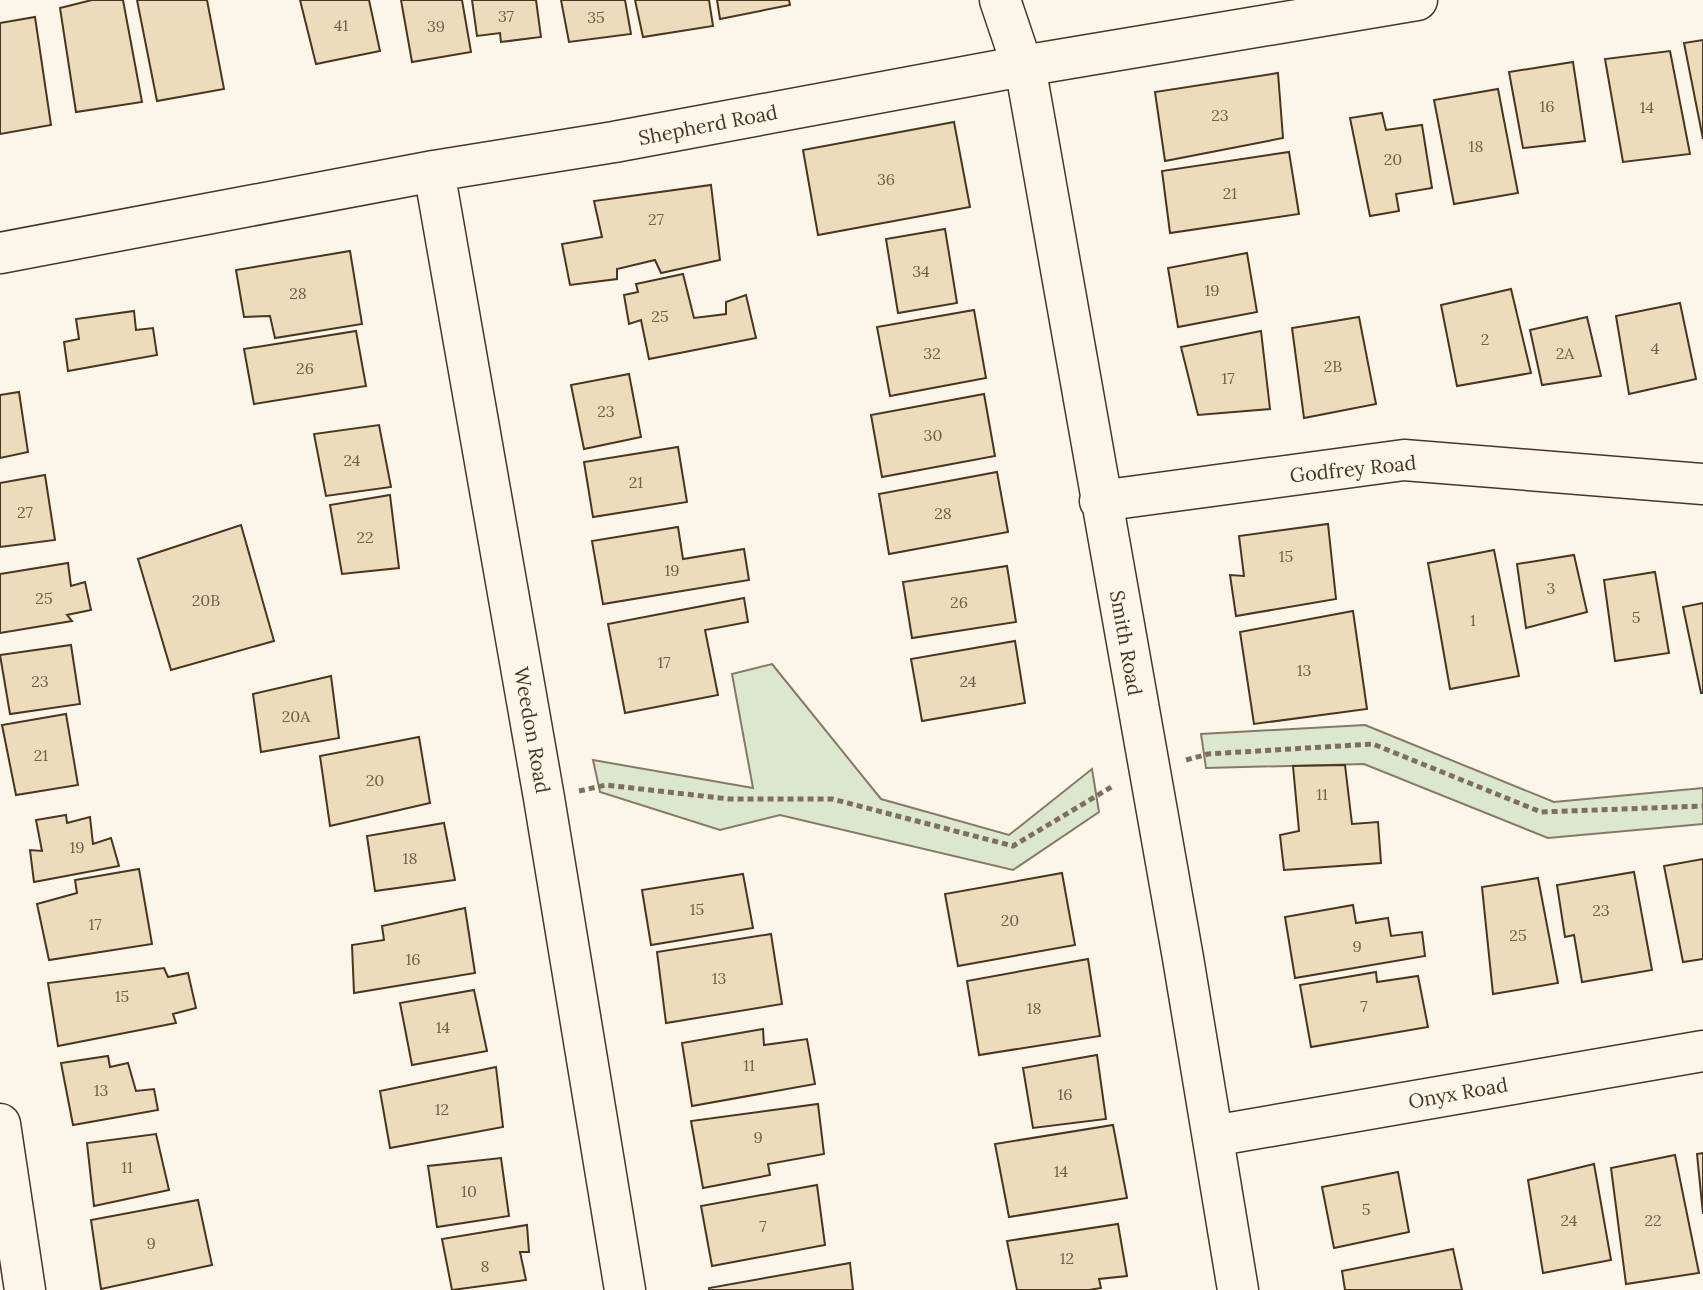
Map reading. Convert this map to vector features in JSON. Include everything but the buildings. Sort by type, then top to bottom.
[{"type":"street","name":"Smith Road","points":[[1000,0],[1023,66],[1238,1290]]},
{"type":"street","name":"Shepherd Road","points":[[0,253],[434,171],[614,142],[1023,66],[1417,0]]},
{"type":"street","name":"Weedon Road","points":[[434,171],[544,798],[625,1290]]},
{"type":"street","name":"Godfrey Road","points":[[1100,501],[1404,460],[1703,484]]},
{"type":"street","name":"Onyx Road","points":[[1213,1136],[1703,1051]]},
{"type":"street","points":[[0,1124],[25,1290]]},
{"type":"green space","points":[[772,664],[881,799],[1009,835],[1092,769],[1099,812],[1013,870],[780,815],[720,830],[600,792],[593,760],[753,788],[732,674]]},
{"type":"green space","points":[[1365,725],[1554,802],[1703,788],[1703,824],[1548,838],[1364,764],[1206,768],[1201,734]]}]
